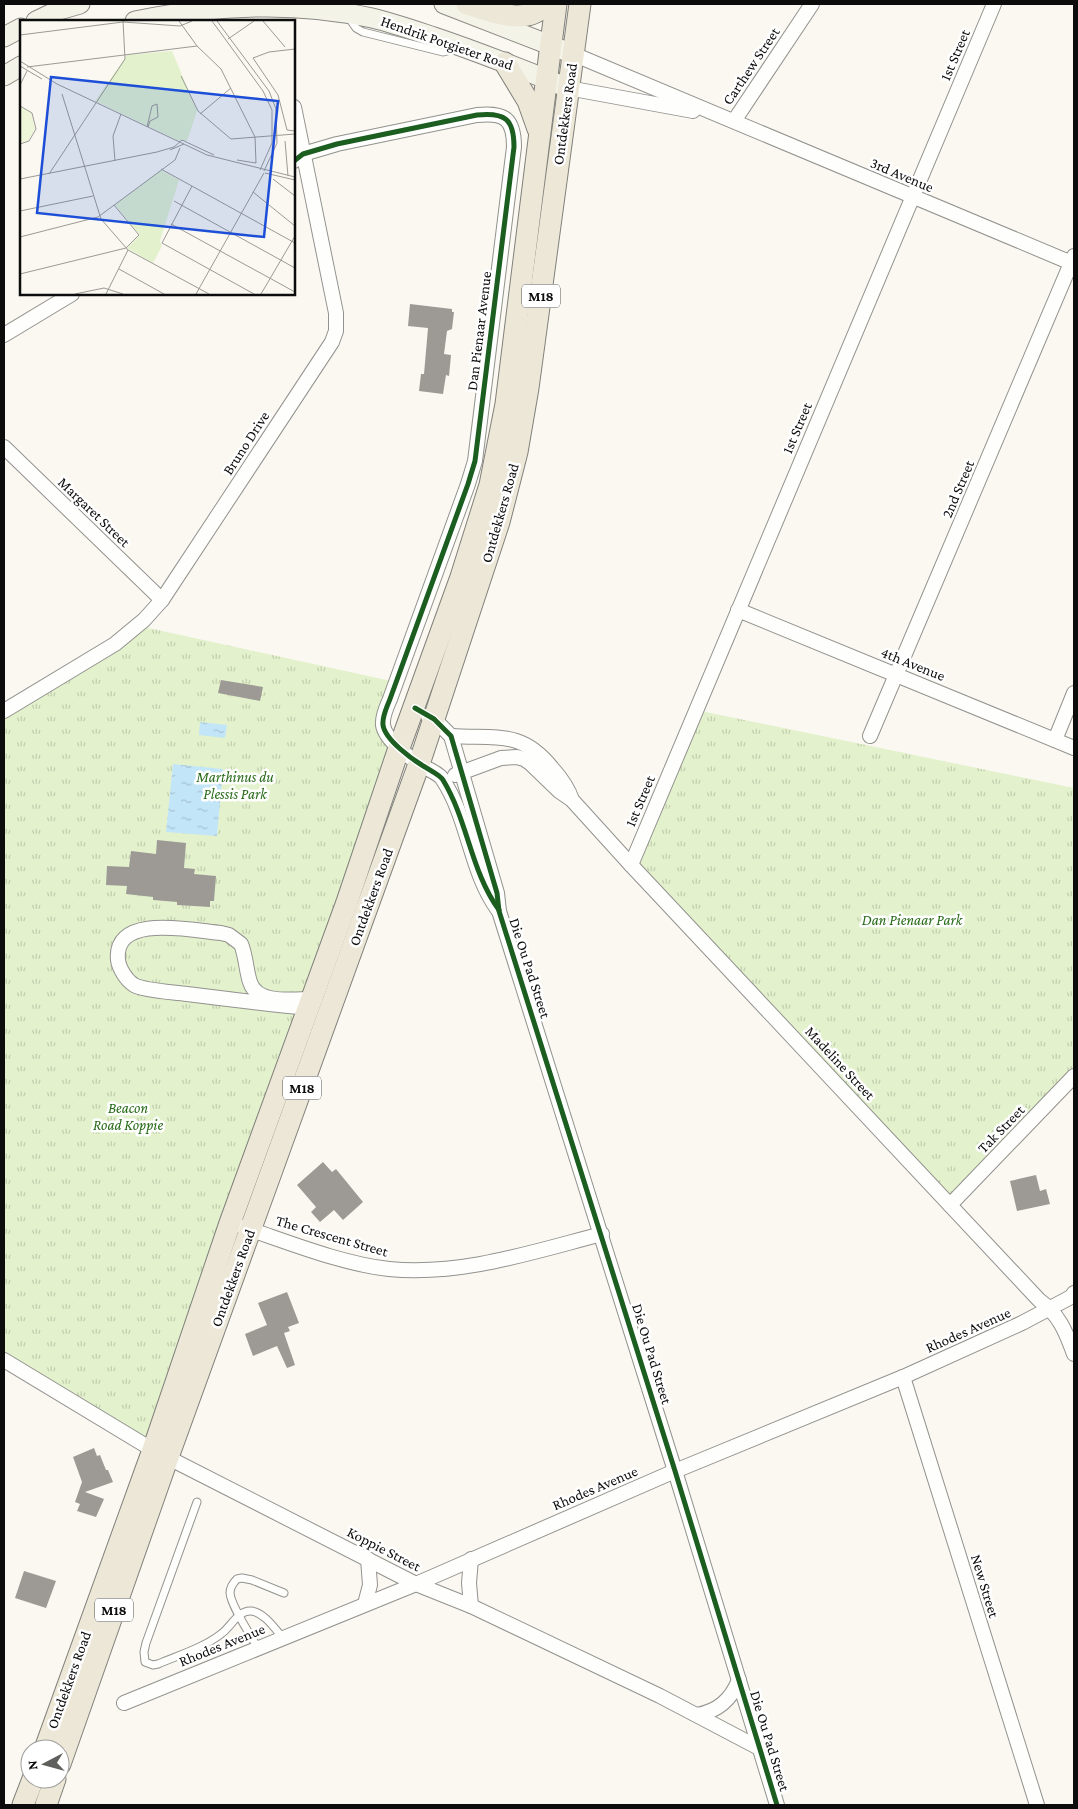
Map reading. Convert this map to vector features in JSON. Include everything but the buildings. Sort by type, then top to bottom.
[{"type":"main road","points":[[38,20],[59,10],[80,4]]},
{"type":"main road","points":[[444,4],[573,54]]},
{"type":"main road","points":[[467,4],[496,13],[514,16],[524,16],[536,12],[546,4]]},
{"type":"main road","name":"Ontdekkers Road","points":[[68,1739],[161,1453],[230,1223],[311,1004],[399,748],[461,578],[495,465],[506,404],[521,294],[539,131],[548,79],[556,4]]},
{"type":"main road","name":"Ontdekkers Road","points":[[49,1739],[251,1230],[419,764],[499,522],[515,460],[534,345],[580,4]]},
{"type":"main road","name":"Hendrik Potgieter Road","points":[[141,20],[218,9],[346,14],[372,18],[462,46],[568,88]]},
{"type":"main road","points":[[4,37],[20,29]]},
{"type":"main road","points":[[505,62],[528,102],[539,131]]},
{"type":"main road","points":[[4,76],[20,67]]},
{"type":"main road","points":[[23,1805],[29,1789]]},
{"type":"main road","points":[[46,1805],[52,1789]]},
{"type":"street","name":"Carthew Street","points":[[734,121],[812,4]]},
{"type":"street","name":"1st Street","points":[[631,865],[994,4]]},
{"type":"street","name":"3rd Avenue","points":[[573,54],[912,197],[1073,261]]},
{"type":"street","name":"3rd Avenue","points":[[568,88],[718,116]]},
{"type":"street","name":"Dan Pienaar Avenue","points":[[299,157],[337,144],[492,113],[509,121],[514,136],[508,202],[475,460],[384,717],[385,731],[399,748]]},
{"type":"street","name":"Bruno Drive","points":[[4,711],[115,644],[132,632],[162,600],[329,347],[337,324],[334,299],[299,157],[295,118]]},
{"type":"street","name":"2nd Street","points":[[870,736],[1073,261]]},
{"type":"street","points":[[4,335],[70,295]]},
{"type":"street","name":"Margaret Street","points":[[4,447],[162,600]]},
{"type":"street","name":"4th Avenue","points":[[738,610],[1074,748]]},
{"type":"street","points":[[1055,740],[1074,694]]},
{"type":"street","name":"Die Ou Pad Street","points":[[415,708],[434,719],[451,736],[497,893],[499,911],[602,1234],[777,1805]]},
{"type":"street","name":"Madeline Street","points":[[451,736],[512,739],[531,747],[550,764],[568,787],[572,800]]},
{"type":"street","points":[[399,748],[419,764],[442,778]]},
{"type":"street","name":"Madeline Street","points":[[442,778],[462,773],[501,758],[516,757],[530,763],[559,791],[572,800],[1039,1300],[1050,1308],[1061,1321],[1074,1354]]},
{"type":"street","name":"Die Ou Pad Street","points":[[442,778],[457,810],[488,896],[499,911]]},
{"type":"street","points":[[164,927],[229,935],[241,944],[253,990],[263,997],[311,1004],[172,992],[138,986],[130,982],[120,967],[118,960],[119,949],[128,934],[143,928],[164,927]]},
{"type":"street","name":"Tak Street","points":[[950,1205],[1074,1076]]},
{"type":"street","name":"The Crescent Street","points":[[230,1223],[366,1265],[413,1270],[458,1268],[484,1264],[602,1234]]},
{"type":"street","name":"Rhodes Avenue","points":[[124,1703],[416,1584],[675,1472],[902,1377],[1022,1323],[1074,1293]]},
{"type":"street","name":"Koppie Street","points":[[4,1360],[161,1453],[416,1584],[471,1606],[660,1696],[759,1748]]},
{"type":"street","name":"New Street","points":[[902,1377],[1036,1805]]},
{"type":"street","points":[[365,1604],[370,1585],[368,1559]]},
{"type":"street","points":[[471,1560],[469,1582],[471,1606]]},
{"type":"street","points":[[697,1715],[710,1712],[724,1703],[736,1688],[738,1680]]},
{"type":"lane","points":[[197,1502],[146,1643],[144,1652],[145,1662],[153,1665],[158,1664],[199,1647],[220,1635],[232,1625],[239,1614],[247,1612],[256,1612],[273,1626],[283,1638]]},
{"type":"lane","points":[[258,1648],[232,1601],[230,1591],[232,1586],[242,1578],[284,1593]]},
{"type":"green space","points":[[144,627],[391,681],[380,712],[392,747],[148,1441],[4,1354],[4,717]]},
{"type":"green space","name":"Dan Pienaar Park","points":[[701,711],[1074,788],[1074,1069],[950,1197],[637,864]]},
{"type":"water","points":[[200,722],[227,725],[225,738],[199,735]]},
{"type":"water","points":[[173,764],[223,769],[217,836],[166,832]]},
{"type":"cycle path","points":[[295,160],[303,154],[337,144],[477,115],[501,116],[510,124],[514,137],[475,461],[383,722],[385,731],[394,743],[407,755],[443,780],[458,812],[482,879],[499,910]]},
{"type":"cycle path","points":[[415,708],[434,719],[451,736],[497,893],[499,911],[675,1471],[777,1805]]},
{"type":"park label","name":"Marthinus du Plessis Park","points":[[235,786]]},
{"type":"park label","name":"Beacon Road Koppie","points":[[128,1116]]}]
